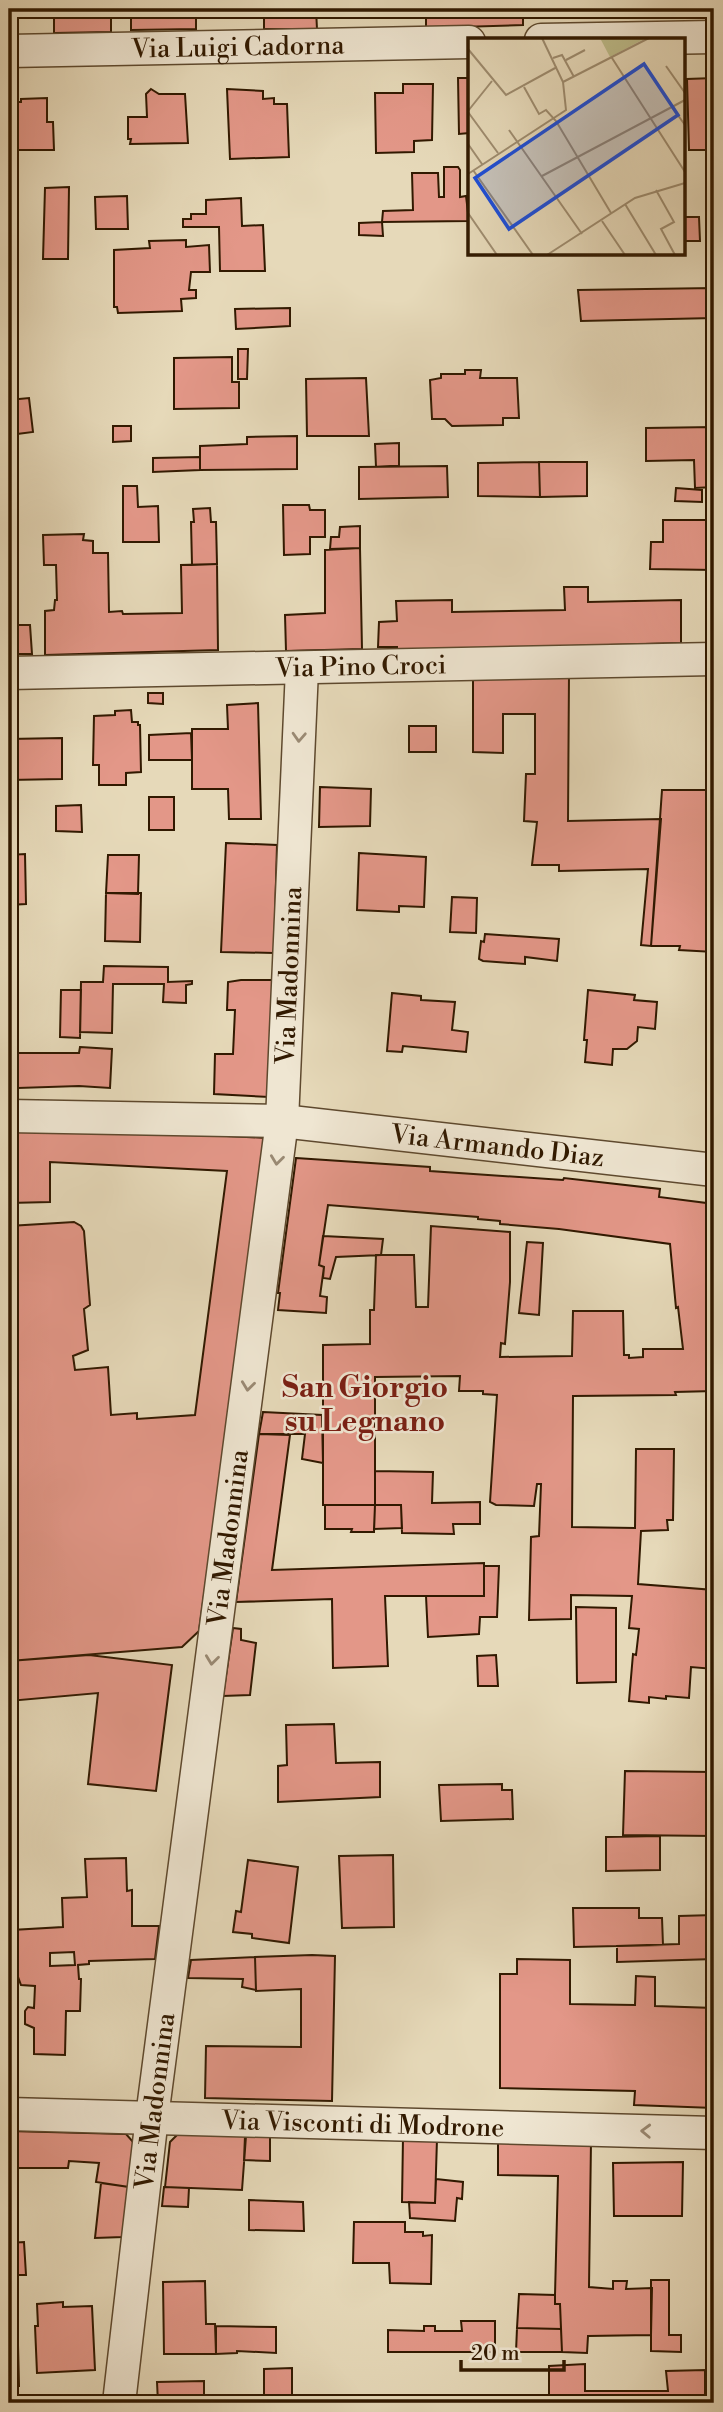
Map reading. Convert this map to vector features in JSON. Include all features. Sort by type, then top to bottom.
[{"type":"street","points":[[656,38],[714,37]]},
{"type":"street","name":"Via Luigi Cadorna","points":[[9,51],[468,42]]},
{"type":"street","name":"Via Pino Croci","points":[[9,673],[714,659]]},
{"type":"street","name":"Via Madonnina","points":[[119,2403],[152,2117],[282,1121],[302,669]]},
{"type":"street","name":"Via Armando Diaz","points":[[9,1116],[282,1121],[714,1170]]},
{"type":"street","name":"Via Visconti di Modrone","points":[[9,2114],[714,2133]]},
{"type":"building","points":[[54,9],[111,9],[111,32],[54,33]]},
{"type":"building","points":[[131,9],[196,9],[196,29],[131,30]]},
{"type":"building","points":[[264,9],[316,9],[317,29],[264,29]]},
{"type":"building","points":[[426,9],[523,9],[523,25],[426,28]]},
{"type":"building","points":[[695,9],[714,9],[714,17],[695,17]]},
{"type":"building","points":[[458,78],[468,78],[468,133],[459,134]]},
{"type":"building","points":[[714,78],[714,150],[689,150],[687,79]]},
{"type":"building","points":[[403,84],[433,84],[432,140],[414,141],[414,152],[376,153],[375,93],[403,93]]},
{"type":"building","points":[[151,89],[159,94],[185,94],[188,143],[130,144],[128,117],[147,117],[146,94]]},
{"type":"building","points":[[227,89],[263,91],[263,99],[274,98],[274,104],[287,104],[289,157],[230,159]]},
{"type":"building","points":[[47,98],[47,122],[53,122],[54,150],[18,150],[18,156],[9,156],[9,102]]},
{"type":"building","points":[[444,167],[458,167],[460,197],[466,196],[468,221],[382,222],[383,211],[413,210],[412,173],[438,173],[439,197],[444,197]]},
{"type":"building","points":[[69,187],[68,259],[43,259],[45,188]]},
{"type":"building","points":[[127,196],[128,229],[96,229],[95,197]]},
{"type":"building","points":[[241,198],[242,226],[263,225],[265,271],[220,271],[219,227],[183,227],[183,219],[191,219],[191,214],[206,214],[206,200]]},
{"type":"building","points":[[714,215],[714,232],[710,232],[709,216]]},
{"type":"building","points":[[684,217],[699,217],[700,241],[684,241]]},
{"type":"building","points":[[382,222],[383,236],[359,235],[359,223]]},
{"type":"building","points":[[186,240],[186,247],[209,245],[210,272],[191,272],[189,290],[196,290],[196,298],[181,299],[182,311],[118,313],[117,307],[114,307],[114,250],[150,248],[149,241]]},
{"type":"building","points":[[714,288],[714,318],[581,321],[578,290]]},
{"type":"building","points":[[290,308],[290,326],[236,329],[235,309]]},
{"type":"building","points":[[238,349],[248,349],[247,379],[238,379]]},
{"type":"building","points":[[232,357],[232,382],[239,382],[239,408],[174,409],[174,358]]},
{"type":"building","points":[[465,370],[481,370],[480,378],[517,378],[519,418],[503,418],[503,425],[452,426],[445,419],[432,419],[430,380],[441,378],[441,374],[465,374]]},
{"type":"building","points":[[366,378],[369,436],[307,436],[306,379]]},
{"type":"building","points":[[29,398],[33,432],[9,435],[9,400]]},
{"type":"building","points":[[113,426],[131,426],[131,441],[113,442]]},
{"type":"building","points":[[714,427],[714,487],[695,488],[694,460],[646,461],[646,428]]},
{"type":"building","points":[[297,436],[297,469],[200,470],[200,446],[247,444],[247,437]]},
{"type":"building","points":[[399,443],[399,466],[376,467],[375,444]]},
{"type":"building","points":[[200,457],[200,470],[153,472],[153,458]]},
{"type":"building","points":[[539,462],[540,497],[478,496],[478,463]]},
{"type":"building","points":[[539,462],[587,462],[587,496],[540,497]]},
{"type":"building","points":[[447,466],[448,497],[359,499],[359,467]]},
{"type":"building","points":[[123,486],[137,486],[138,507],[158,506],[159,542],[123,542]]},
{"type":"building","points":[[676,488],[702,490],[702,502],[675,501]]},
{"type":"building","points":[[283,505],[309,505],[310,510],[325,510],[325,537],[310,537],[310,554],[284,555]]},
{"type":"building","points":[[210,508],[211,522],[216,522],[217,564],[192,565],[193,509]]},
{"type":"building","points":[[663,520],[714,520],[714,570],[650,569],[651,542],[663,542]]},
{"type":"building","points":[[360,526],[360,548],[330,549],[331,537],[339,537],[340,527]]},
{"type":"building","points":[[84,534],[83,540],[93,541],[93,553],[108,553],[109,612],[182,613],[181,565],[217,564],[218,650],[45,655],[45,611],[54,610],[57,600],[56,565],[44,565],[43,535]]},
{"type":"building","points":[[360,548],[362,649],[286,651],[285,615],[325,613],[325,550]]},
{"type":"building","points":[[9,555],[17,555],[17,582],[9,581]]},
{"type":"building","points":[[564,587],[588,587],[588,602],[681,600],[681,643],[397,651],[397,647],[378,647],[379,622],[397,621],[396,601],[452,600],[452,612],[565,610]]},
{"type":"building","points":[[9,625],[30,625],[32,654],[9,654]]},
{"type":"building","points":[[569,674],[568,821],[661,819],[651,946],[641,945],[648,869],[559,871],[559,865],[532,865],[537,822],[524,821],[526,774],[535,774],[535,714],[503,714],[503,753],[473,752],[473,675]]},
{"type":"building","points":[[148,693],[163,693],[163,704],[148,703]]},
{"type":"building","points":[[258,703],[261,819],[229,819],[228,789],[192,789],[192,729],[228,729],[227,705]]},
{"type":"building","points":[[131,710],[132,722],[138,722],[140,725],[141,772],[126,773],[126,785],[99,785],[99,765],[93,765],[94,716],[115,715],[115,711]]},
{"type":"building","points":[[409,726],[436,726],[436,752],[409,752]]},
{"type":"building","points":[[191,733],[192,760],[149,760],[149,735]]},
{"type":"building","points":[[62,738],[62,779],[9,780],[9,739]]},
{"type":"building","points":[[320,787],[371,789],[370,826],[319,827]]},
{"type":"building","points":[[662,790],[714,790],[714,952],[679,950],[680,946],[651,946]]},
{"type":"building","points":[[149,797],[174,797],[174,830],[149,830]]},
{"type":"building","points":[[81,805],[82,832],[56,831],[56,806]]},
{"type":"building","points":[[226,843],[277,845],[274,953],[221,952]]},
{"type":"building","points":[[359,853],[426,857],[424,907],[399,906],[399,912],[357,910]]},
{"type":"building","points":[[25,854],[26,904],[9,905],[9,855]]},
{"type":"building","points":[[108,855],[139,855],[138,894],[106,893]]},
{"type":"building","points":[[106,893],[141,893],[140,942],[105,941]]},
{"type":"building","points":[[452,897],[477,898],[476,933],[450,932]]},
{"type":"building","points":[[485,934],[559,939],[557,961],[525,957],[525,964],[483,961],[479,959],[481,941],[484,942]]},
{"type":"building","points":[[104,966],[168,967],[168,982],[192,981],[192,984],[186,985],[186,1003],[163,1002],[164,984],[113,984],[112,1033],[80,1032],[81,982],[103,982]]},
{"type":"building","points":[[273,980],[269,1097],[214,1094],[215,1054],[233,1054],[235,1010],[227,1010],[228,982]]},
{"type":"building","points":[[61,990],[81,990],[80,1038],[60,1037]]},
{"type":"building","points":[[588,990],[635,995],[634,1000],[657,1002],[655,1029],[638,1027],[637,1041],[627,1049],[613,1049],[612,1065],[585,1062]]},
{"type":"building","points":[[392,993],[421,996],[421,1000],[455,1002],[452,1030],[468,1032],[466,1052],[403,1046],[402,1052],[387,1051]]},
{"type":"building","points":[[80,1047],[112,1049],[110,1088],[18,1088],[17,1053],[79,1053]]},
{"type":"building","points":[[9,1127],[268,1138],[199,1631],[182,1647],[9,1661],[9,1226],[74,1222],[84,1231],[90,1305],[84,1309],[88,1350],[73,1356],[75,1370],[108,1367],[111,1415],[137,1413],[137,1419],[195,1415],[227,1171],[50,1162],[50,1202],[9,1203]]},
{"type":"building","points":[[296,1158],[430,1167],[430,1171],[564,1178],[660,1189],[659,1197],[714,1204],[714,1391],[675,1392],[676,1395],[573,1396],[572,1527],[635,1528],[636,1449],[674,1449],[673,1520],[667,1520],[668,1530],[641,1531],[638,1584],[714,1590],[714,1669],[691,1667],[689,1698],[666,1696],[666,1699],[649,1697],[649,1703],[629,1701],[633,1654],[636,1655],[639,1629],[629,1628],[632,1596],[571,1595],[571,1619],[529,1620],[531,1537],[539,1536],[541,1484],[537,1484],[534,1506],[496,1505],[490,1502],[497,1395],[483,1394],[483,1391],[459,1391],[460,1376],[375,1377],[375,1505],[323,1505],[323,1345],[370,1344],[370,1310],[374,1310],[376,1255],[414,1255],[416,1307],[428,1307],[431,1226],[510,1232],[510,1282],[505,1344],[501,1343],[500,1357],[572,1356],[573,1311],[623,1311],[624,1355],[629,1355],[629,1358],[643,1357],[643,1349],[683,1349],[670,1244],[500,1224],[500,1221],[478,1217],[328,1205],[319,1265],[324,1267],[320,1296],[327,1297],[326,1313],[278,1310]]},
{"type":"building","points":[[323,1236],[383,1239],[381,1255],[336,1257],[330,1279],[323,1278],[324,1267],[319,1265]]},
{"type":"building","points":[[527,1242],[543,1243],[539,1315],[519,1313]]},
{"type":"building","points":[[263,1412],[322,1415],[323,1463],[302,1459],[305,1434],[259,1434]]},
{"type":"building","points":[[259,1434],[290,1435],[272,1570],[484,1563],[484,1596],[385,1596],[388,1666],[333,1668],[332,1599],[236,1602]]},
{"type":"building","points":[[375,1471],[433,1472],[432,1503],[480,1502],[480,1524],[453,1524],[454,1534],[402,1533],[401,1505],[375,1505]]},
{"type":"building","points":[[325,1505],[375,1505],[374,1532],[325,1529]]},
{"type":"building","points":[[375,1505],[401,1505],[402,1528],[374,1529]]},
{"type":"building","points":[[484,1566],[499,1566],[497,1617],[480,1617],[479,1634],[428,1637],[426,1596],[484,1596]]},
{"type":"building","points":[[576,1607],[616,1608],[616,1682],[577,1683]]},
{"type":"building","points":[[233,1628],[241,1629],[241,1640],[256,1643],[250,1695],[223,1696]]},
{"type":"building","points":[[89,1655],[172,1665],[156,1791],[88,1784],[98,1693],[9,1701],[9,1661]]},
{"type":"building","points":[[496,1655],[498,1686],[478,1686],[477,1656]]},
{"type":"building","points":[[9,1723],[12,1723],[15,1773],[9,1774]]},
{"type":"building","points":[[334,1724],[336,1763],[380,1762],[380,1797],[278,1802],[278,1766],[287,1765],[286,1725]]},
{"type":"building","points":[[713,1758],[714,1836],[623,1835],[625,1771],[713,1772]]},
{"type":"building","points":[[502,1784],[502,1790],[512,1790],[513,1819],[441,1821],[439,1785]]},
{"type":"building","points":[[660,1836],[660,1870],[606,1871],[606,1837]]},
{"type":"building","points":[[393,1855],[394,1927],[342,1928],[339,1856]]},
{"type":"building","points":[[126,1858],[127,1891],[132,1890],[132,1926],[159,1926],[155,1959],[89,1961],[89,1964],[78,1965],[81,1979],[80,2011],[66,2011],[65,2055],[34,2054],[34,2028],[25,2024],[25,2011],[28,2007],[34,2008],[35,1986],[21,1985],[14,1966],[12,1930],[63,1927],[62,1898],[87,1897],[85,1859]],"holes":[[[74,1952],[75,1965],[50,1966],[50,1953]]]},
{"type":"building","points":[[248,1860],[298,1867],[289,1943],[252,1938],[252,1934],[233,1932],[236,1911],[241,1912]]},
{"type":"building","points":[[573,1908],[639,1908],[639,1918],[662,1918],[663,1945],[574,1947]]},
{"type":"building","points":[[714,1915],[714,1959],[617,1962],[617,1946],[679,1944],[679,1916]]},
{"type":"building","points":[[335,1956],[332,2101],[205,2098],[206,2046],[301,2047],[301,1989],[256,1991],[255,1957]]},
{"type":"building","points":[[255,1957],[256,1990],[242,1987],[243,1979],[188,1978],[191,1960]]},
{"type":"building","points":[[517,1959],[570,1960],[570,2004],[635,2005],[636,1976],[655,1977],[655,2006],[714,2008],[714,2108],[634,2105],[635,2091],[500,2088],[500,1974],[517,1974]]},
{"type":"building","points":[[9,2131],[126,2134],[134,2143],[129,2187],[96,2182],[99,2163],[69,2161],[68,2168],[9,2168]]},
{"type":"building","points":[[178,2134],[246,2136],[242,2190],[165,2187],[170,2142]]},
{"type":"building","points":[[245,2136],[270,2137],[270,2161],[244,2160]]},
{"type":"building","points":[[403,2137],[437,2139],[435,2203],[402,2202]]},
{"type":"building","points":[[498,2139],[591,2141],[589,2287],[613,2289],[613,2281],[627,2281],[626,2289],[652,2288],[651,2335],[588,2336],[587,2353],[562,2352],[560,2304],[555,2304],[558,2176],[498,2175]]},
{"type":"building","points":[[683,2162],[682,2216],[614,2216],[613,2163]]},
{"type":"building","points":[[436,2179],[463,2182],[462,2199],[457,2198],[455,2221],[410,2218],[409,2202],[435,2203]]},
{"type":"building","points":[[101,2183],[129,2187],[123,2237],[95,2238]]},
{"type":"building","points":[[164,2187],[189,2188],[188,2207],[162,2206]]},
{"type":"building","points":[[249,2200],[303,2202],[304,2231],[249,2230]]},
{"type":"building","points":[[354,2222],[405,2222],[405,2232],[432,2235],[431,2284],[390,2283],[389,2263],[353,2263]]},
{"type":"building","points":[[24,2242],[26,2275],[9,2275],[9,2243]]},
{"type":"building","points":[[651,2280],[669,2280],[669,2335],[681,2335],[681,2352],[651,2351]]},
{"type":"building","points":[[205,2281],[206,2324],[215,2324],[216,2354],[164,2354],[163,2282]]},
{"type":"building","points":[[714,2281],[714,2352],[711,2352]]},
{"type":"building","points":[[519,2294],[555,2295],[555,2304],[560,2304],[561,2329],[517,2328]]},
{"type":"building","points":[[63,2302],[63,2307],[92,2306],[95,2370],[37,2373],[37,2304]]},
{"type":"building","points":[[461,2321],[495,2321],[495,2352],[388,2352],[388,2330],[424,2331],[424,2326],[435,2326],[435,2331],[462,2331]]},
{"type":"building","points":[[216,2326],[276,2327],[276,2353],[237,2351],[216,2354]]},
{"type":"building","points":[[517,2328],[561,2329],[562,2352],[516,2352]]},
{"type":"building","points":[[9,2345],[18,2345],[19,2386],[9,2386]]},
{"type":"building","points":[[585,2364],[585,2391],[668,2391],[666,2371],[705,2370],[705,2397],[714,2397],[714,2403],[549,2403],[549,2366]]},
{"type":"building","points":[[292,2368],[292,2403],[264,2403],[264,2369]]},
{"type":"building","points":[[204,2381],[204,2403],[158,2403],[157,2382]]},
{"type":"building","points":[[542,2396],[542,2403],[371,2403],[371,2399]]},
{"type":"district","name":"San Giorgio su Legnano","points":[[365,1404]]}]
